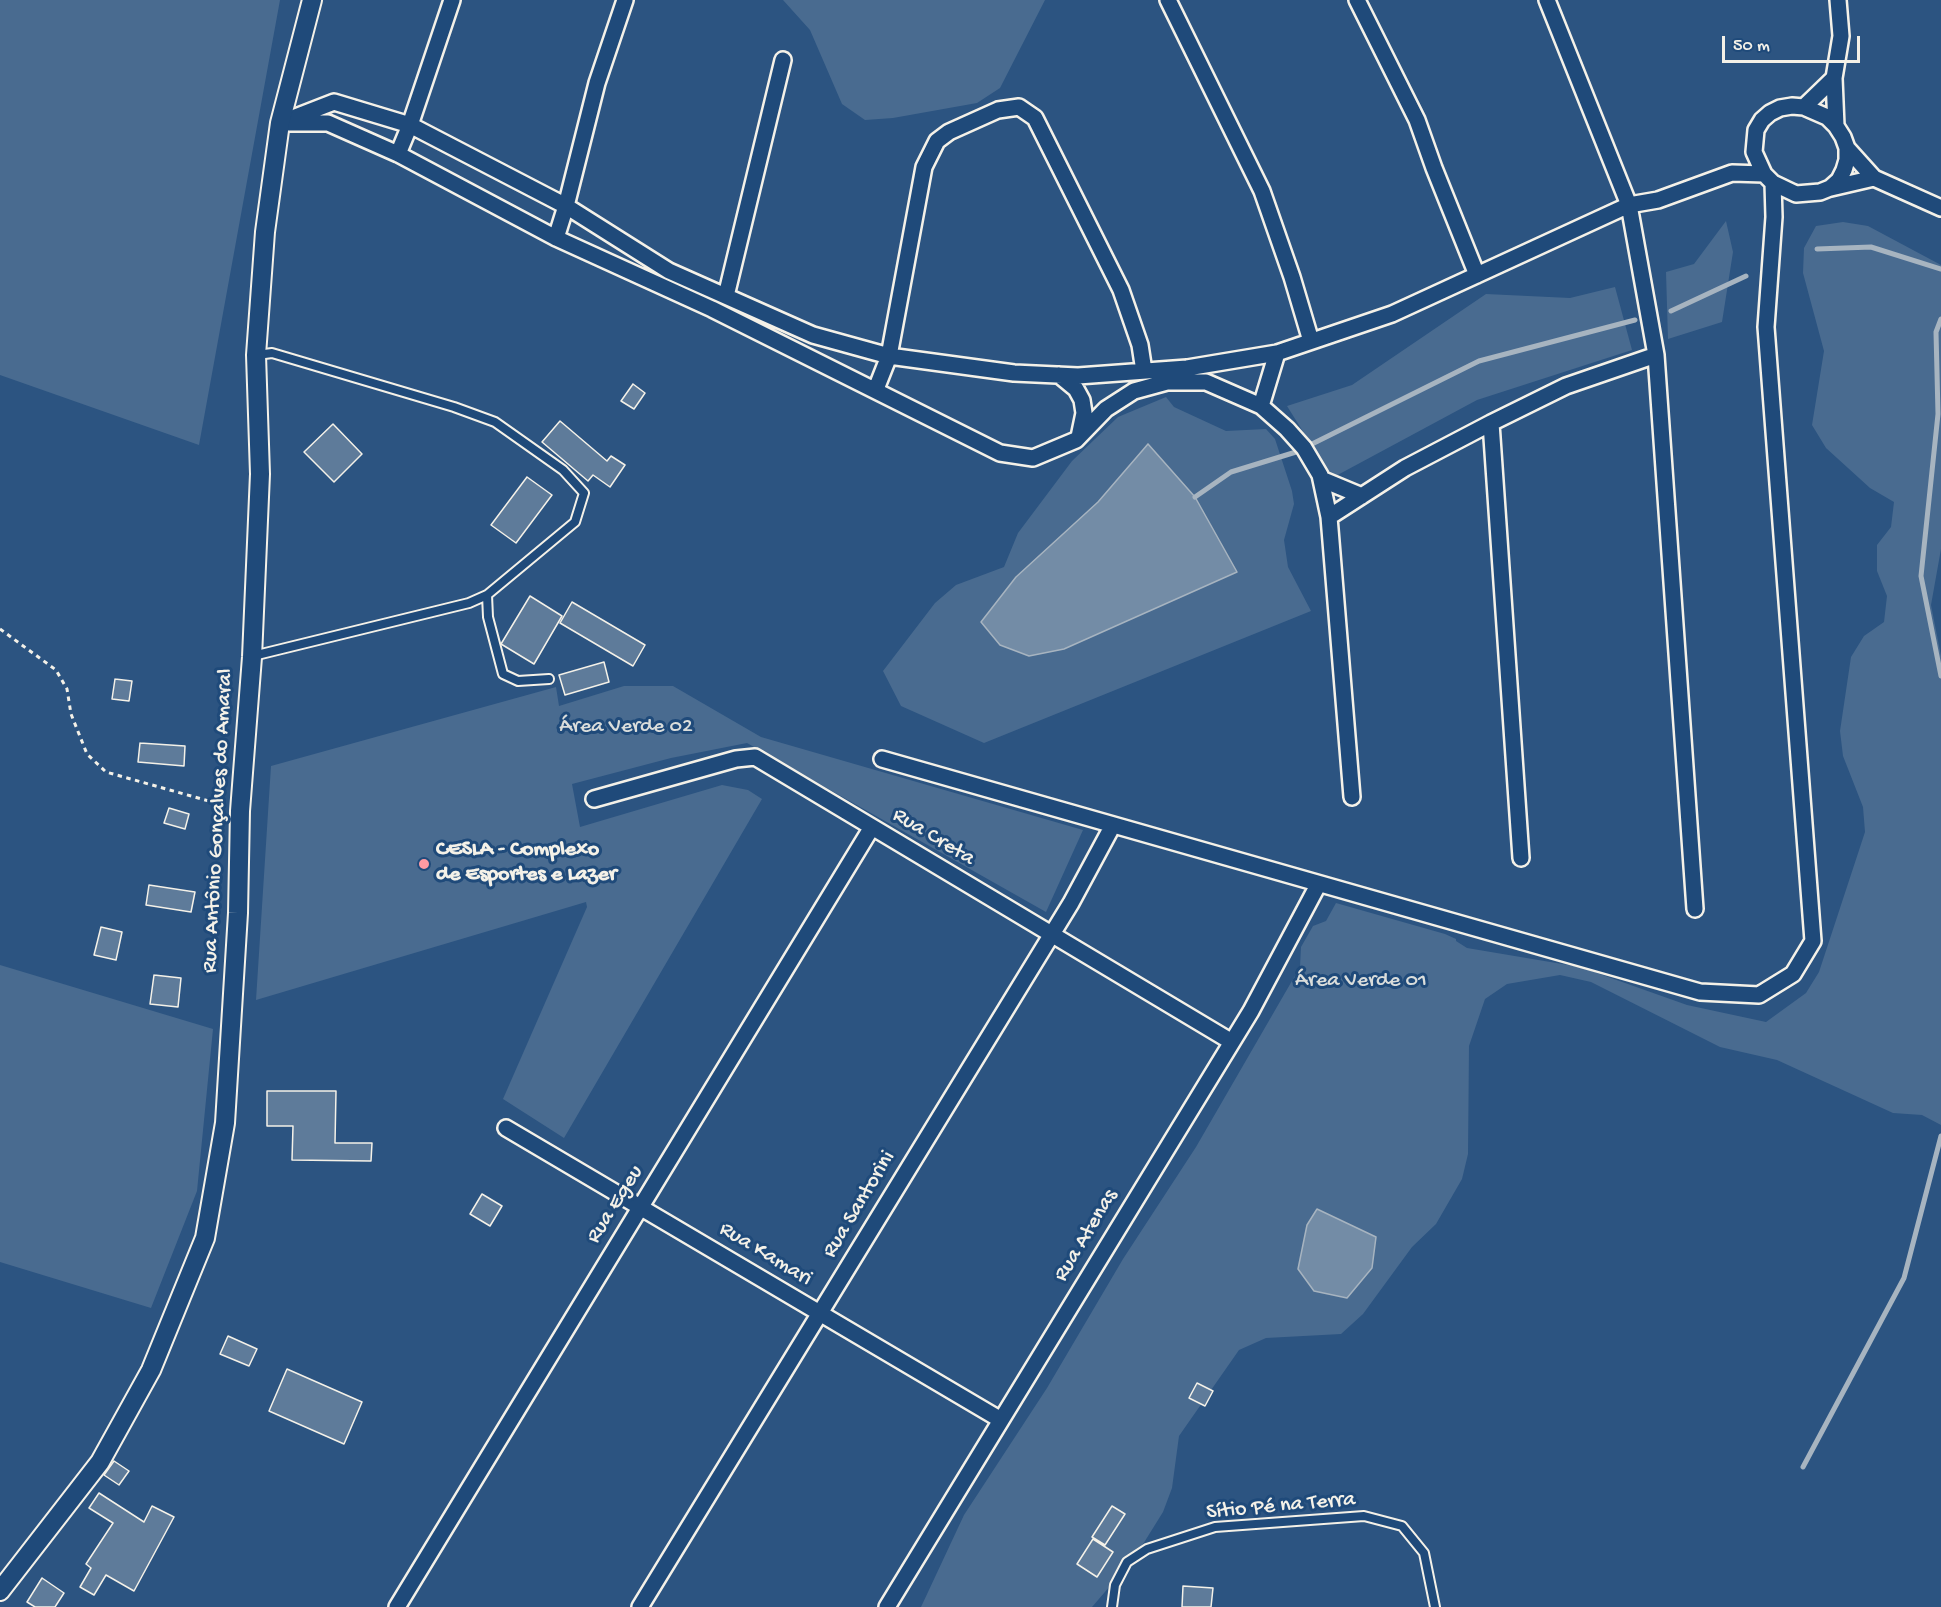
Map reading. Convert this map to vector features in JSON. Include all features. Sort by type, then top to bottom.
[{"type":"street","name":"Rua Antônio Gonçalves do Amaral","points":[[0,1591],[100,1462],[151,1370],[205,1238],[225,1123],[238,913],[240,811],[252,657],[260,474],[256,355],[265,232],[280,123],[312,0]]},
{"type":"street","points":[[398,154],[452,0]]},
{"type":"street","points":[[556,238],[597,83],[625,0]]},
{"type":"street","points":[[1168,0],[1262,191],[1293,277],[1311,341]]},
{"type":"street","points":[[1358,0],[1418,120],[1434,168],[1478,275]]},
{"type":"street","points":[[1547,0],[1629,205],[1656,355],[1695,909]]},
{"type":"street","points":[[1836,126],[1834,78],[1841,36],[1838,0]]},
{"type":"street","points":[[726,296],[783,60]]},
{"type":"street","points":[[1804,107],[1834,78]]},
{"type":"street","points":[[280,123],[334,102],[410,125],[566,206],[669,271],[813,335],[889,356],[1014,372],[1078,376],[1198,366],[1277,353],[1392,314],[1629,205],[1658,200],[1732,173],[1768,179],[1796,194],[1808,195],[1874,178]]},
{"type":"street","points":[[876,390],[889,356],[924,166],[937,141],[949,132],[998,110],[1019,107],[1035,118],[1121,290],[1140,345],[1144,371]]},
{"type":"street","points":[[1732,173],[1753,141],[1762,120],[1780,108],[1804,107],[1827,117],[1843,136],[1847,160],[1839,180],[1830,188]]},
{"type":"street","points":[[280,123],[328,123],[398,154],[556,238],[711,309],[1000,453],[1033,458],[1076,440],[1106,409],[1134,391],[1167,382],[1206,382],[1261,406],[1304,448],[1321,479],[1329,517],[1352,797]]},
{"type":"street","points":[[882,759],[1700,992],[1759,995],[1793,974],[1812,941],[1766,327],[1774,217],[1768,179],[1757,164],[1753,141]]},
{"type":"street","points":[[1846,148],[1874,178],[1941,208]]},
{"type":"street","points":[[1774,217],[1796,194]]},
{"type":"street","points":[[1261,406],[1277,353]]},
{"type":"street","points":[[1329,517],[1405,468],[1491,423],[1566,386],[1656,355]]},
{"type":"street","points":[[1059,375],[1076,389],[1082,400],[1083,413],[1079,437]]},
{"type":"street","points":[[1491,423],[1521,858]]},
{"type":"street","points":[[1321,479],[1362,496]]},
{"type":"street","name":"Rua Creta","points":[[594,799],[736,759],[755,757],[1232,1042]]},
{"type":"street","name":"Rua Santorini","points":[[640,1607],[1052,935],[1113,825]]},
{"type":"street","name":"Rua Egeu","points":[[397,1607],[872,827]]},
{"type":"street","name":"Rua Atenas","points":[[887,1607],[1251,1011],[1318,885]]},
{"type":"street","name":"Rua Kamari","points":[[506,1128],[1001,1420]]},
{"type":"lane","points":[[252,657],[469,603],[487,595],[575,522],[584,493],[562,470],[495,422],[272,353],[256,355]]},
{"type":"lane","points":[[487,595],[488,617],[503,674],[518,681],[549,679]]},
{"type":"lane","name":"Sítio Pé na Terra","points":[[1112,1607],[1115,1585],[1127,1562],[1148,1549],[1215,1527],[1364,1516],[1402,1526],[1424,1553],[1435,1607]]},
{"type":"path","points":[[0,629],[56,670],[68,689],[72,714],[87,754],[106,772],[240,811]]},
{"type":"green space","points":[[0,0],[280,0],[199,445],[0,375]]},
{"type":"green space","points":[[783,0],[1045,0],[1000,88],[977,103],[893,118],[865,120],[842,104],[810,30]]},
{"type":"green space","points":[[1726,221],[1733,252],[1722,322],[1668,339],[1666,272],[1694,264]]},
{"type":"green space","name":"Área Verde 01","points":[[1843,222],[1868,226],[1941,265],[1941,549],[1931,605],[1941,656],[1941,1125],[1922,1115],[1893,1113],[1777,1060],[1720,1047],[1591,982],[1560,975],[1507,984],[1485,999],[1469,1046],[1468,1154],[1462,1179],[1436,1224],[1412,1247],[1363,1314],[1341,1334],[1266,1338],[1239,1350],[1179,1436],[1172,1488],[1163,1512],[1135,1557],[1092,1607],[921,1607],[964,1515],[1047,1388],[1123,1259],[1196,1147],[1300,967],[1301,947],[1313,926],[1326,921],[1336,903],[1445,934],[1467,948],[1580,967],[1687,1005],[1766,1022],[1806,993],[1819,972],[1865,832],[1863,807],[1843,756],[1840,731],[1851,657],[1864,636],[1884,622],[1887,596],[1877,571],[1877,545],[1891,527],[1894,502],[1870,488],[1826,448],[1812,425],[1824,351],[1803,273],[1804,248],[1816,226]]},
{"type":"green space","points":[[1615,287],[1632,350],[1477,400],[1332,478],[1287,406],[1352,385],[1486,294],[1570,298]]},
{"type":"green space","points":[[1166,397],[1174,407],[1226,431],[1266,429],[1275,439],[1292,491],[1294,504],[1284,540],[1288,567],[1311,611],[984,743],[901,706],[883,671],[935,603],[956,585],[1004,567],[1018,533],[1072,461],[1118,417]],"holes":[[[1148,444],[1237,572],[1098,502]]]},
{"type":"green space","name":"Área Verde 02","points":[[624,686],[673,686],[761,737],[1083,830],[1046,912],[747,743],[671,758],[572,784],[580,827],[722,785],[748,790],[762,799],[564,1138],[503,1099],[587,907],[586,902],[256,1000],[271,766],[556,687],[559,706]]},
{"type":"green space","points":[[0,965],[213,1029],[197,1191],[151,1308],[0,1262]]},
{"type":"shaded area","points":[[1148,444],[1195,497],[1237,572],[1064,649],[1029,656],[1000,645],[981,622],[1016,577],[1098,502]]},
{"type":"shaded area","points":[[1317,1209],[1376,1237],[1372,1268],[1347,1298],[1314,1291],[1298,1269],[1307,1225]]},
{"type":"building","points":[[633,384],[645,393],[634,409],[621,401]]},
{"type":"building","points":[[560,421],[607,461],[611,456],[625,465],[610,487],[593,475],[588,481],[542,442]]},
{"type":"building","points":[[333,424],[362,454],[334,482],[304,452]]},
{"type":"building","points":[[527,477],[552,495],[516,543],[491,525]]},
{"type":"building","points":[[530,596],[562,616],[534,664],[501,644]]},
{"type":"building","points":[[572,602],[645,645],[633,666],[560,623]]},
{"type":"building","points":[[604,662],[609,682],[565,695],[559,675]]},
{"type":"building","points":[[115,679],[132,681],[129,701],[112,699]]},
{"type":"building","points":[[140,743],[185,746],[184,766],[138,762]]},
{"type":"building","points":[[169,808],[189,814],[185,829],[164,823]]},
{"type":"building","points":[[149,885],[195,892],[191,912],[146,905]]},
{"type":"building","points":[[101,927],[122,932],[116,960],[94,955]]},
{"type":"building","points":[[154,975],[181,978],[178,1007],[150,1004]]},
{"type":"building","points":[[267,1091],[336,1091],[335,1143],[372,1143],[371,1161],[292,1160],[293,1126],[267,1126]]},
{"type":"building","points":[[482,1194],[502,1206],[490,1226],[470,1214]]},
{"type":"building","points":[[228,1336],[257,1349],[249,1366],[220,1354]]},
{"type":"building","points":[[287,1369],[362,1402],[344,1444],[269,1411]]},
{"type":"building","points":[[1197,1383],[1213,1391],[1205,1406],[1189,1398]]},
{"type":"building","points":[[114,1461],[129,1471],[119,1485],[104,1475]]},
{"type":"building","points":[[99,1493],[144,1522],[152,1506],[174,1517],[134,1591],[106,1575],[94,1595],[80,1587],[91,1568],[86,1564],[113,1523],[89,1508]]},
{"type":"building","points":[[1112,1506],[1125,1514],[1105,1545],[1092,1537]]},
{"type":"building","points":[[1093,1539],[1113,1552],[1097,1577],[1077,1564]]},
{"type":"building","points":[[42,1578],[64,1593],[55,1607],[35,1607],[27,1602]]},
{"type":"building","points":[[1183,1586],[1213,1588],[1211,1607],[1182,1607]]},
{"type":"waterway","points":[[1817,249],[1871,247],[1941,269]]},
{"type":"waterway","points":[[1671,311],[1746,276]]},
{"type":"waterway","points":[[1941,319],[1936,332],[1938,414],[1921,576],[1941,676]]},
{"type":"waterway","points":[[1308,446],[1479,361],[1635,320]]},
{"type":"waterway","points":[[1195,497],[1231,472],[1296,452]]},
{"type":"waterway","points":[[1803,1467],[1904,1278],[1941,1136]]},
{"type":"place","name":"CESLA - Complexo de Esportes e Lazer","points":[[424,864]]}]
